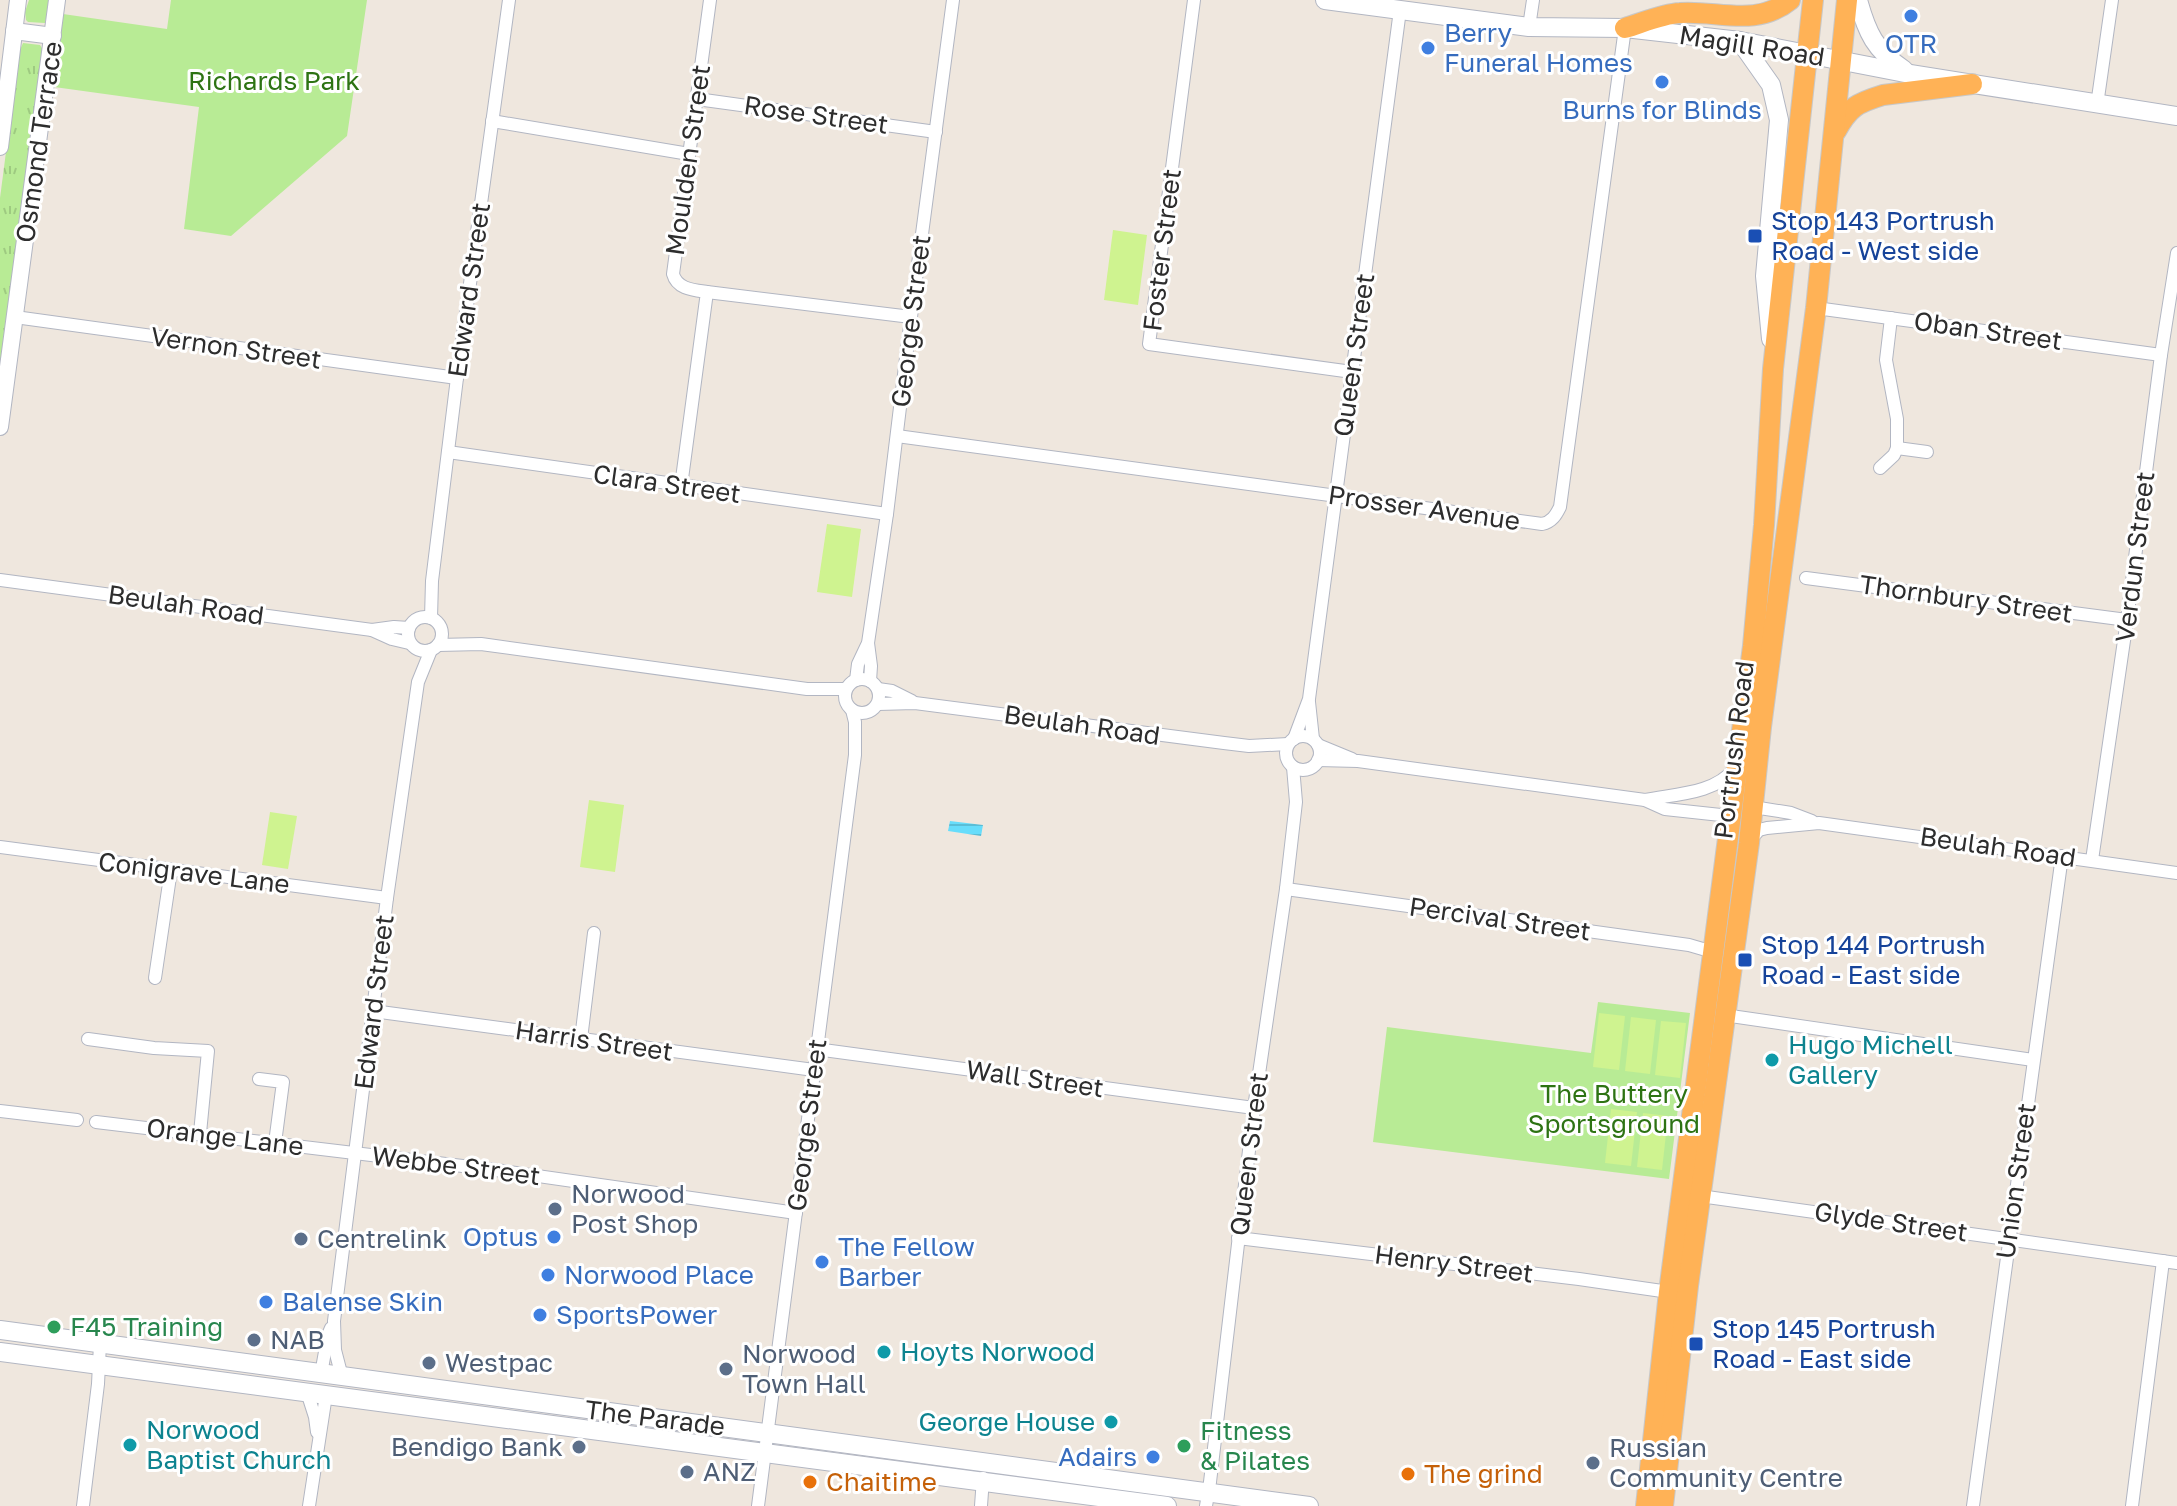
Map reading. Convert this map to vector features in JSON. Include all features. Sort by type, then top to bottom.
[{"type":"highway","points":[[1625,28],[1679,13],[1739,17],[1780,8],[1790,0]]},
{"type":"highway","name":"Portrush Road","points":[[1646,1506],[1669,1292],[1755,631],[1773,369],[1813,0]]},
{"type":"highway","name":"Portrush Road","points":[[1663,1506],[1700,1196],[1749,843],[1761,727],[1816,308],[1847,0]]},
{"type":"highway","points":[[1834,134],[1846,113],[1873,98],[1972,84]]},
{"type":"highway","points":[[1730,816],[1744,792],[1759,681],[1773,645]]},
{"type":"highway","points":[[1714,947],[1725,927],[1739,832],[1753,807]]},
{"type":"main road","name":"Magill Road","points":[[1325,0],[1529,27],[1625,28],[1740,41],[1910,74],[2177,116]]},
{"type":"main road","points":[[1858,0],[1864,24],[1877,48],[1910,74]]},
{"type":"main road","points":[[1740,41],[1771,85],[1779,120],[1765,276],[1773,369]]},
{"type":"main road","name":"The Parade","points":[[0,1330],[984,1462],[1207,1499],[1309,1506]]},
{"type":"main road","name":"The Parade","points":[[0,1352],[1167,1506]]},
{"type":"main road","points":[[321,1374],[326,1395]]},
{"type":"street","name":"Osmond Terrace","points":[[0,147],[7,30],[18,0]]},
{"type":"street","name":"Osmond Terrace","points":[[0,427],[57,0]]},
{"type":"street","name":"Edward Street","points":[[425,618],[509,0]]},
{"type":"street","name":"Moulden Street","points":[[681,486],[707,292],[681,286],[673,274],[710,0]]},
{"type":"street","name":"George Street","points":[[856,745],[874,707],[868,643],[953,0]]},
{"type":"street","name":"Foster Street","points":[[1194,0],[1149,344],[1352,372]]},
{"type":"street","points":[[1529,27],[1533,0]]},
{"type":"street","points":[[2097,105],[2112,0]]},
{"type":"street","name":"Queen Street","points":[[1207,1499],[1254,1108],[1296,802],[1290,752],[1309,699],[1400,10]]},
{"type":"street","name":"Prosser Avenue","points":[[897,436],[1548,523],[1557,513],[1625,28]]},
{"type":"street","points":[[7,30],[53,36]]},
{"type":"street","name":"Rose Street","points":[[697,99],[936,132]]},
{"type":"street","points":[[492,121],[689,154]]},
{"type":"street","name":"Verdun Street","points":[[2092,860],[2177,253]]},
{"type":"street","points":[[707,292],[911,317]]},
{"type":"street","name":"Oban Street","points":[[1816,308],[2161,355]]},
{"type":"street","name":"Vernon Street","points":[[15,317],[457,378]]},
{"type":"street","points":[[1880,468],[1897,448],[1897,419],[1886,360],[1891,318]]},
{"type":"street","points":[[1897,448],[1927,452]]},
{"type":"street","name":"Clara Street","points":[[448,452],[887,514]]},
{"type":"street","name":"Thornbury Street","points":[[1806,578],[2127,620]]},
{"type":"street","name":"Beulah Road","points":[[0,580],[372,630],[409,628]]},
{"type":"street","points":[[435,648],[441,641],[438,623],[425,618],[409,628],[408,638],[412,646],[423,652],[481,644]]},
{"type":"street","name":"Beulah Road","points":[[372,630],[412,646]]},
{"type":"street","points":[[441,631],[481,644],[850,695]]},
{"type":"street","name":"George Street","points":[[758,1506],[856,745],[850,695],[858,664],[868,643]]},
{"type":"street","name":"Edward Street","points":[[342,1377],[335,1350],[334,1321],[387,898],[418,682],[412,646]]},
{"type":"street","name":"Edward Street","points":[[418,682],[435,648]]},
{"type":"street","name":"Beulah Road","points":[[915,703],[865,679],[850,695],[861,713],[874,707],[915,703],[1290,752]]},
{"type":"street","name":"Queen Street","points":[[1309,699],[1316,742]]},
{"type":"street","points":[[1316,742],[1320,749],[1318,760],[1308,770],[1302,770],[1290,752],[1301,736],[1316,742],[1358,761]]},
{"type":"street","points":[[1318,760],[1358,761],[1645,800],[1665,809],[1730,816]]},
{"type":"street","points":[[1645,800],[1717,785],[1737,765]]},
{"type":"street","name":"Queen Street","points":[[1296,802],[1308,770]]},
{"type":"street","name":"Beulah Road","points":[[1753,807],[1791,813],[1819,823],[2177,873]]},
{"type":"street","name":"Beulah Road","points":[[1749,843],[1759,830],[1819,823]]},
{"type":"street","name":"Conigrave Lane","points":[[0,847],[387,898]]},
{"type":"street","name":"Union Street","points":[[1973,1506],[2062,856]]},
{"type":"street","points":[[155,978],[171,870]]},
{"type":"street","name":"Percival Street","points":[[1286,889],[1714,947]]},
{"type":"street","points":[[581,1039],[594,933]]},
{"type":"street","name":"Harris Street","points":[[373,1011],[814,1070]]},
{"type":"street","points":[[1724,1015],[2033,1060]]},
{"type":"street","points":[[88,1039],[208,1051],[200,1133]]},
{"type":"street","name":"Wall Street","points":[[816,1049],[1254,1108]]},
{"type":"street","points":[[259,1079],[283,1082],[275,1143]]},
{"type":"street","points":[[0,1111],[77,1120]]},
{"type":"street","name":"Orange Lane","points":[[96,1122],[354,1153]]},
{"type":"street","name":"Webbe Street","points":[[354,1153],[796,1213]]},
{"type":"street","name":"Glyde Street","points":[[1700,1196],[2170,1262]]},
{"type":"street","name":"Henry Street","points":[[1238,1238],[1669,1292]]},
{"type":"street","points":[[2132,1506],[2170,1262]]},
{"type":"street","name":"Edward Street","points":[[321,1374],[328,1335],[334,1321]]},
{"type":"street","points":[[83,1506],[100,1344]]},
{"type":"street","points":[[307,1392],[318,1439]]},
{"type":"street","points":[[309,1506],[326,1395]]},
{"type":"street","points":[[981,1506],[984,1462]]},
{"type":"green space","points":[[29,0],[50,0],[45,23],[26,20]]},
{"type":"green space","name":"Richards Park","points":[[171,0],[367,0],[347,136],[231,236],[184,229],[199,107],[47,86],[56,13],[167,29]]},
{"type":"green space","points":[[23,43],[40,45],[43,50],[0,377],[0,198],[19,52]]},
{"type":"green space","points":[[1113,230],[1147,235],[1138,305],[1104,300]]},
{"type":"green space","points":[[827,524],[861,529],[852,597],[817,592]]},
{"type":"green space","points":[[589,800],[624,805],[615,872],[580,867]]},
{"type":"green space","points":[[270,812],[297,816],[288,869],[262,865]]},
{"type":"green space","name":"The Buttery Sportsground","points":[[1598,1002],[1690,1013],[1669,1179],[1373,1142],[1387,1027],[1591,1053]]},
{"type":"green space","points":[[1599,1013],[1625,1016],[1619,1070],[1593,1067]]},
{"type":"green space","points":[[1631,1017],[1656,1020],[1650,1074],[1625,1071]]},
{"type":"green space","points":[[1661,1021],[1686,1023],[1680,1078],[1655,1075]]},
{"type":"green space","points":[[1611,1109],[1637,1112],[1631,1166],[1605,1163]]},
{"type":"green space","points":[[1643,1113],[1668,1116],[1662,1170],[1637,1167]]},
{"type":"water","points":[[950,821],[983,825],[981,836],[948,831]]},
{"type":"place","name":"OTR","points":[[1911,16]]},
{"type":"place","name":"Berry Funeral Homes","points":[[1428,48]]},
{"type":"place","name":"Burns for Blinds","points":[[1662,82]]},
{"type":"place","name":"Stop 143 Portrush Road - West side","points":[[1755,236]]},
{"type":"place","name":"Stop 144 Portrush Road - East side","points":[[1745,960]]},
{"type":"place","name":"Hugo Michell Gallery","points":[[1772,1060]]},
{"type":"place","name":"Norwood Post Shop","points":[[555,1209]]},
{"type":"place","name":"Optus","points":[[554,1237]]},
{"type":"place","name":"Centrelink","points":[[301,1239]]},
{"type":"place","name":"The Fellow Barber","points":[[822,1262]]},
{"type":"place","name":"Norwood Place","points":[[548,1275]]},
{"type":"place","name":"Balense Skin","points":[[266,1302]]},
{"type":"place","name":"SportsPower","points":[[540,1315]]},
{"type":"place","name":"F45 Training","points":[[54,1327]]},
{"type":"place","name":"NAB","points":[[254,1340]]},
{"type":"place","name":"Stop 145 Portrush Road - East side","points":[[1696,1344]]},
{"type":"place","name":"Hoyts Norwood","points":[[884,1352]]},
{"type":"place","name":"Westpac","points":[[429,1363]]},
{"type":"place","name":"Norwood Town Hall","points":[[726,1369]]},
{"type":"place","name":"George House","points":[[1111,1422]]},
{"type":"place","name":"Norwood Baptist Church","points":[[130,1445]]},
{"type":"place","name":"Fitness & Pilates","points":[[1184,1446]]},
{"type":"place","name":"Bendigo Bank","points":[[579,1447]]},
{"type":"place","name":"Adairs","points":[[1153,1457]]},
{"type":"place","name":"Russian Community Centre","points":[[1593,1463]]},
{"type":"place","name":"ANZ","points":[[687,1472]]},
{"type":"place","name":"The grind","points":[[1408,1474]]},
{"type":"place","name":"Chaitime","points":[[810,1482]]}]
